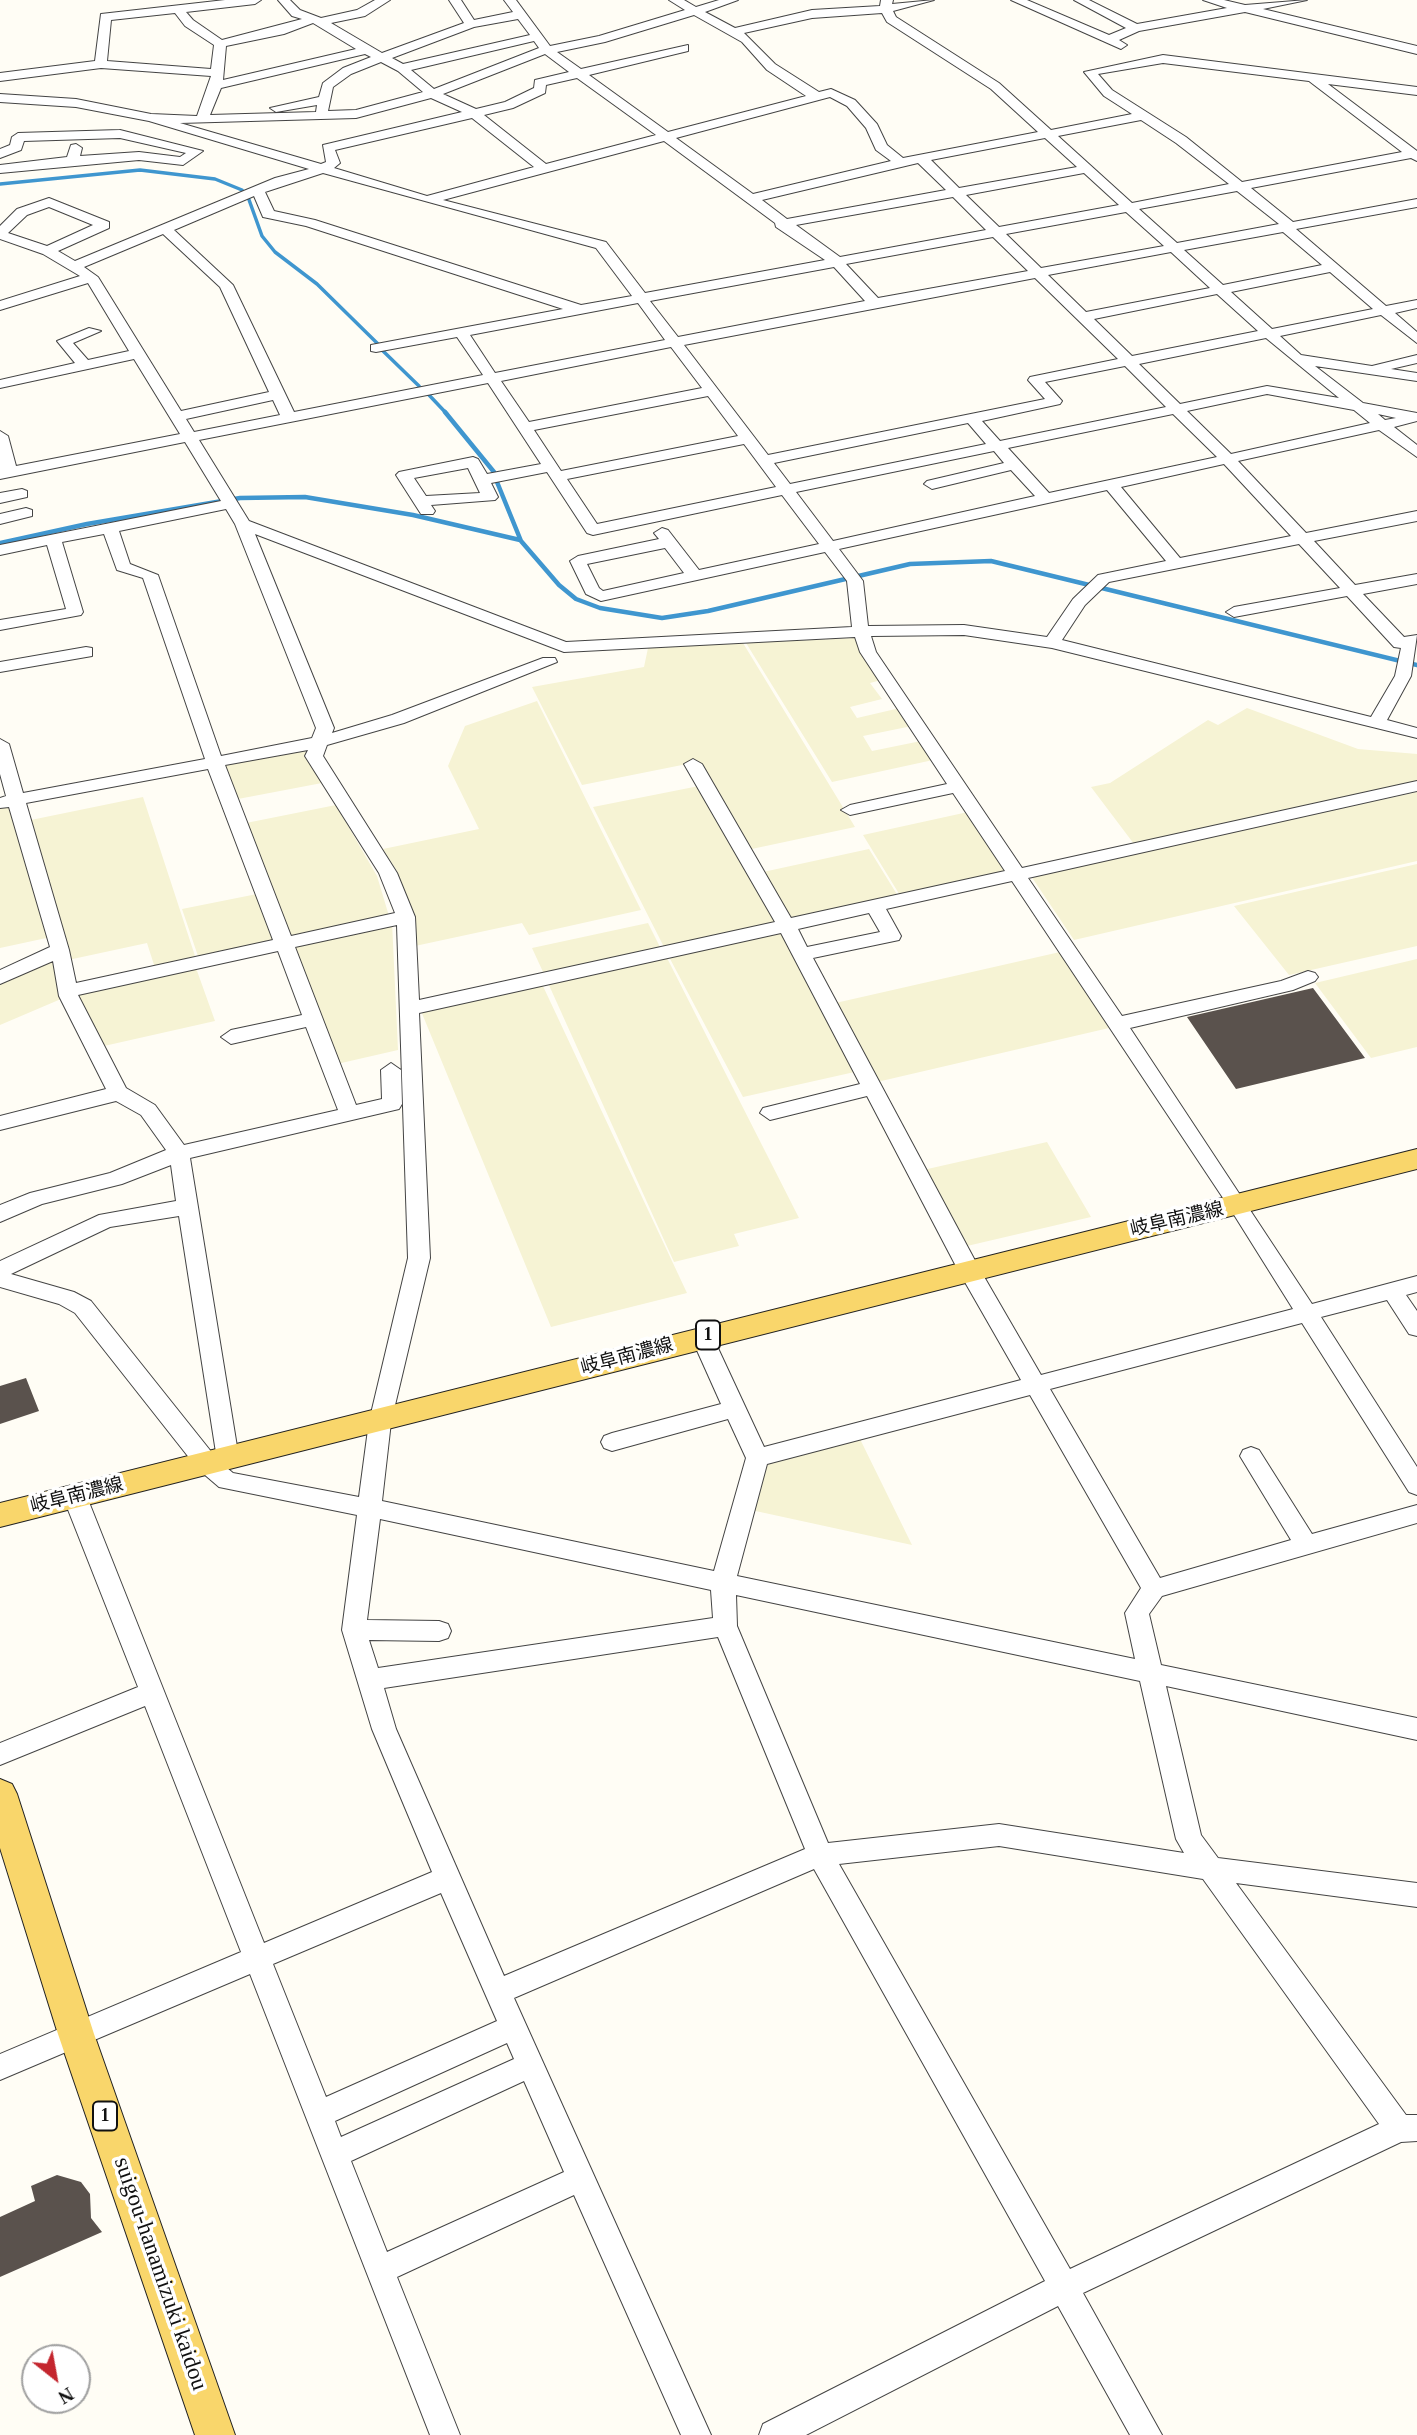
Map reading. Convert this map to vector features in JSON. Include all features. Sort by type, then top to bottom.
[{"type":"main road","name":"岐阜南濃線","points":[[0,1515],[380,1422],[702,1337],[1417,1159]]},
{"type":"main road","name":"suigou-hanamizuki kaidou","points":[[0,1794],[76,2034],[215,2435]]},
{"type":"street","points":[[101,64],[105,17],[103,0]]},
{"type":"street","points":[[105,17],[255,0]]},
{"type":"street","points":[[284,0],[286,6],[402,68],[432,93],[472,112],[544,169]]},
{"type":"street","points":[[178,9],[189,23],[220,44],[361,13],[384,0]]},
{"type":"street","points":[[455,0],[471,24]]},
{"type":"street","points":[[510,0],[518,15],[546,49],[781,224],[836,261],[875,303]]},
{"type":"street","points":[[675,0],[746,39],[780,74],[817,97]]},
{"type":"street","points":[[324,133],[356,114],[432,93],[546,49],[601,38],[732,0]]},
{"type":"street","points":[[733,32],[812,14],[928,0]]},
{"type":"street","points":[[1017,0],[1153,58],[1416,91]]},
{"type":"street","points":[[1080,0],[1135,28]]},
{"type":"street","points":[[1209,0],[1417,50]]},
{"type":"street","points":[[1109,40],[1135,28],[1301,0]]},
{"type":"street","points":[[887,5],[891,19],[995,86],[1297,359],[1353,406],[1417,453]]},
{"type":"street","points":[[75,267],[258,190],[333,163],[324,133],[324,100],[327,86],[347,71],[381,56],[471,24],[518,15]]},
{"type":"street","points":[[402,68],[536,37]]},
{"type":"street","points":[[201,120],[217,79],[220,44]]},
{"type":"street","points":[[151,118],[201,120],[324,133],[509,105],[541,90],[539,83],[684,48]]},
{"type":"street","points":[[0,77],[101,64],[217,79],[366,50]]},
{"type":"street","points":[[1153,58],[1090,72],[1108,93],[1181,140],[1241,186],[1417,339]]},
{"type":"street","points":[[1312,78],[1415,155]]},
{"type":"street","points":[[428,200],[831,93],[851,103],[872,127],[881,147],[901,162]]},
{"type":"street","points":[[0,98],[50,100],[151,118],[428,200],[601,245],[850,576],[858,620],[868,652],[1238,1205],[1417,1486]]},
{"type":"street","points":[[201,120],[324,100]]},
{"type":"street","points":[[72,160],[80,134],[111,110]]},
{"type":"street","points":[[751,200],[901,162],[1143,116]]},
{"type":"street","points":[[0,154],[16,147],[18,137],[80,134],[120,134],[197,151],[183,161],[139,156],[72,160],[0,169]]},
{"type":"street","points":[[376,348],[1415,155]]},
{"type":"street","points":[[921,158],[1229,460],[1399,643],[1413,644],[1403,677],[1377,722]]},
{"type":"street","points":[[781,224],[1087,169]]},
{"type":"street","points":[[258,190],[268,214],[310,223],[421,261],[580,309]]},
{"type":"street","points":[[48,251],[104,225],[49,202],[22,212],[0,234],[48,251],[90,277],[140,353],[243,524],[325,728],[314,755],[388,873],[406,917],[419,1258],[380,1422],[354,1630],[384,1729],[447,1878],[696,2435]]},
{"type":"street","points":[[0,436],[5,473],[875,303],[1417,203]]},
{"type":"street","points":[[165,229],[226,285],[288,416]]},
{"type":"street","points":[[1084,317],[1333,267]]},
{"type":"street","points":[[0,306],[90,277]]},
{"type":"street","points":[[763,461],[1055,401],[1035,380],[1417,304]]},
{"type":"street","points":[[85,365],[64,341],[94,331]]},
{"type":"street","points":[[461,332],[593,530],[1267,390],[1417,417]]},
{"type":"street","points":[[0,384],[140,353]]},
{"type":"street","points":[[1297,359],[1417,377]]},
{"type":"street","points":[[1366,369],[1417,359]]},
{"type":"street","points":[[523,428],[710,391]]},
{"type":"street","points":[[177,416],[278,394]]},
{"type":"street","points":[[669,542],[578,561],[592,590],[601,596],[1417,417]]},
{"type":"street","points":[[971,418],[1046,499]]},
{"type":"street","points":[[482,480],[552,472],[747,439]]},
{"type":"street","points":[[473,462],[482,480],[490,497],[424,507],[404,475],[473,462]]},
{"type":"street","points":[[932,484],[1015,465]]},
{"type":"street","points":[[1111,485],[1176,563]]},
{"type":"street","points":[[0,498],[22,494]]},
{"type":"street","points":[[0,550],[228,501]]},
{"type":"street","points":[[0,519],[26,513]]},
{"type":"street","points":[[1052,643],[1079,602],[1104,578],[1417,516]]},
{"type":"street","points":[[652,518],[695,576]]},
{"type":"street","points":[[243,524],[564,647],[864,634],[909,629],[964,630],[1052,643],[1417,733]]},
{"type":"street","points":[[110,527],[123,567],[150,575],[214,760],[349,1113]]},
{"type":"street","points":[[0,625],[75,612],[53,538]]},
{"type":"street","points":[[1234,612],[1417,579]]},
{"type":"street","points":[[0,667],[86,652]]},
{"type":"street","points":[[8,801],[320,742],[398,719],[549,662]]},
{"type":"street","points":[[0,744],[8,801],[60,950],[68,991],[118,1093],[148,1110],[179,1153],[189,1207],[217,1461]]},
{"type":"street","points":[[693,764],[802,954],[969,1270],[1154,1589]]},
{"type":"street","points":[[408,1009],[1417,786]]},
{"type":"street","points":[[850,810],[957,787]]},
{"type":"street","points":[[802,954],[892,936],[875,907]]},
{"type":"street","points":[[68,991],[406,917]]},
{"type":"street","points":[[0,978],[60,950]]},
{"type":"street","points":[[1117,1024],[1286,986],[1308,977]]},
{"type":"street","points":[[231,1037],[314,1019]]},
{"type":"street","points":[[0,1214],[37,1198],[115,1179],[179,1153],[392,1104],[391,1070]]},
{"type":"street","points":[[770,1113],[873,1088]]},
{"type":"street","points":[[0,1123],[118,1093]]},
{"type":"street","points":[[0,1270],[106,1220],[189,1207]]},
{"type":"street","points":[[0,1279],[66,1298],[83,1307],[217,1461],[227,1481],[371,1508],[1417,1729]]},
{"type":"street","points":[[757,1458],[1417,1284]]},
{"type":"street","points":[[1392,1291],[1417,1328]]},
{"type":"street","points":[[702,1337],[757,1458],[723,1582],[725,1626],[820,1855],[1147,2435]]},
{"type":"street","points":[[612,1442],[735,1409]]},
{"type":"street","points":[[1251,1455],[1307,1546]]},
{"type":"street","points":[[75,1497],[444,2435]]},
{"type":"street","points":[[774,2435],[1062,2288],[1408,2128],[1208,1868],[1189,1839],[1137,1613],[1154,1589],[1417,1514]]},
{"type":"street","points":[[368,1680],[725,1626]]},
{"type":"street","points":[[354,1630],[439,1631]]},
{"type":"street","points":[[0,1754],[152,1692]]},
{"type":"street","points":[[498,1993],[820,1855],[999,1835],[1208,1868],[1417,1895]]},
{"type":"street","points":[[0,2067],[447,1878]]},
{"type":"street","points":[[317,2115],[513,2027]]},
{"type":"street","points":[[333,2155],[530,2066]]},
{"type":"street","points":[[379,2270],[581,2178]]},
{"type":"shaded area","points":[[856,638],[881,680],[870,683],[882,699],[850,707],[857,718],[900,708],[912,726],[863,736],[872,751],[921,741],[933,760],[832,782],[746,643]]},
{"type":"shaded area","points":[[743,643],[855,827],[747,850],[697,762],[582,785],[532,687],[644,667],[648,648]]},
{"type":"shaded area","points":[[537,701],[641,910],[529,935],[522,923],[415,946],[413,920],[397,871],[383,849],[479,829],[448,766],[465,726]]},
{"type":"shaded area","points":[[1247,708],[1358,749],[1417,754],[1417,782],[1134,844],[1091,787],[1110,783],[1208,720],[1218,725]]},
{"type":"shaded area","points":[[304,749],[322,783],[238,799],[222,764]]},
{"type":"shaded area","points":[[699,786],[780,922],[665,949],[593,807]]},
{"type":"shaded area","points":[[1417,792],[1417,861],[1074,940],[1031,876]]},
{"type":"shaded area","points":[[143,797],[196,959],[155,968],[147,943],[68,960],[26,821]]},
{"type":"shaded area","points":[[14,803],[51,937],[0,948],[0,806]]},
{"type":"shaded area","points":[[336,805],[377,876],[389,916],[289,938],[246,823]]},
{"type":"shaded area","points":[[968,812],[1008,873],[901,897],[863,835]]},
{"type":"shaded area","points":[[869,849],[898,896],[792,920],[763,872]]},
{"type":"shaded area","points":[[1417,864],[1417,946],[1289,975],[1234,906]]},
{"type":"shaded area","points":[[262,893],[280,941],[199,959],[182,909]]},
{"type":"shaded area","points":[[392,922],[398,1050],[337,1064],[291,944]]},
{"type":"shaded area","points":[[648,923],[661,949],[544,974],[532,948]]},
{"type":"shaded area","points":[[784,929],[859,1071],[743,1097],[668,955]]},
{"type":"shaded area","points":[[1060,952],[1109,1028],[877,1082],[831,1004]]},
{"type":"shaded area","points":[[56,955],[61,999],[0,1025],[0,981]]},
{"type":"shaded area","points":[[666,956],[799,1218],[734,1234],[739,1246],[674,1262],[548,983]]},
{"type":"shaded area","points":[[1417,959],[1417,1047],[1371,1058],[1315,983]]},
{"type":"shaded area","points":[[196,968],[215,1021],[104,1046],[77,993]]},
{"type":"shaded area","points":[[542,984],[687,1293],[551,1327],[421,1011]]},
{"type":"shaded area","points":[[1047,1142],[1091,1217],[967,1246],[923,1170]]},
{"type":"shaded area","points":[[859,1437],[912,1545],[751,1510],[763,1461]]},
{"type":"building","points":[[1313,988],[1365,1058],[1236,1089],[1187,1017]]},
{"type":"building","points":[[26,1378],[39,1411],[0,1424],[0,1386]]},
{"type":"building","points":[[57,2175],[81,2182],[90,2194],[91,2218],[102,2232],[0,2277],[0,2217],[35,2201],[31,2186]]},
{"type":"waterway","points":[[0,184],[140,170],[215,179],[242,190]]},
{"type":"waterway","points":[[248,197],[262,236],[275,252],[317,284],[378,344]]},
{"type":"waterway","points":[[382,350],[419,386]]},
{"type":"waterway","points":[[429,395],[447,414]]},
{"type":"waterway","points":[[445,412],[494,472]]},
{"type":"waterway","points":[[497,482],[521,541],[559,585],[576,599],[600,608],[662,618],[708,611],[910,564],[991,561],[1417,665]]},
{"type":"waterway","points":[[0,543],[87,524],[240,498],[305,497],[413,515],[520,540]]}]
